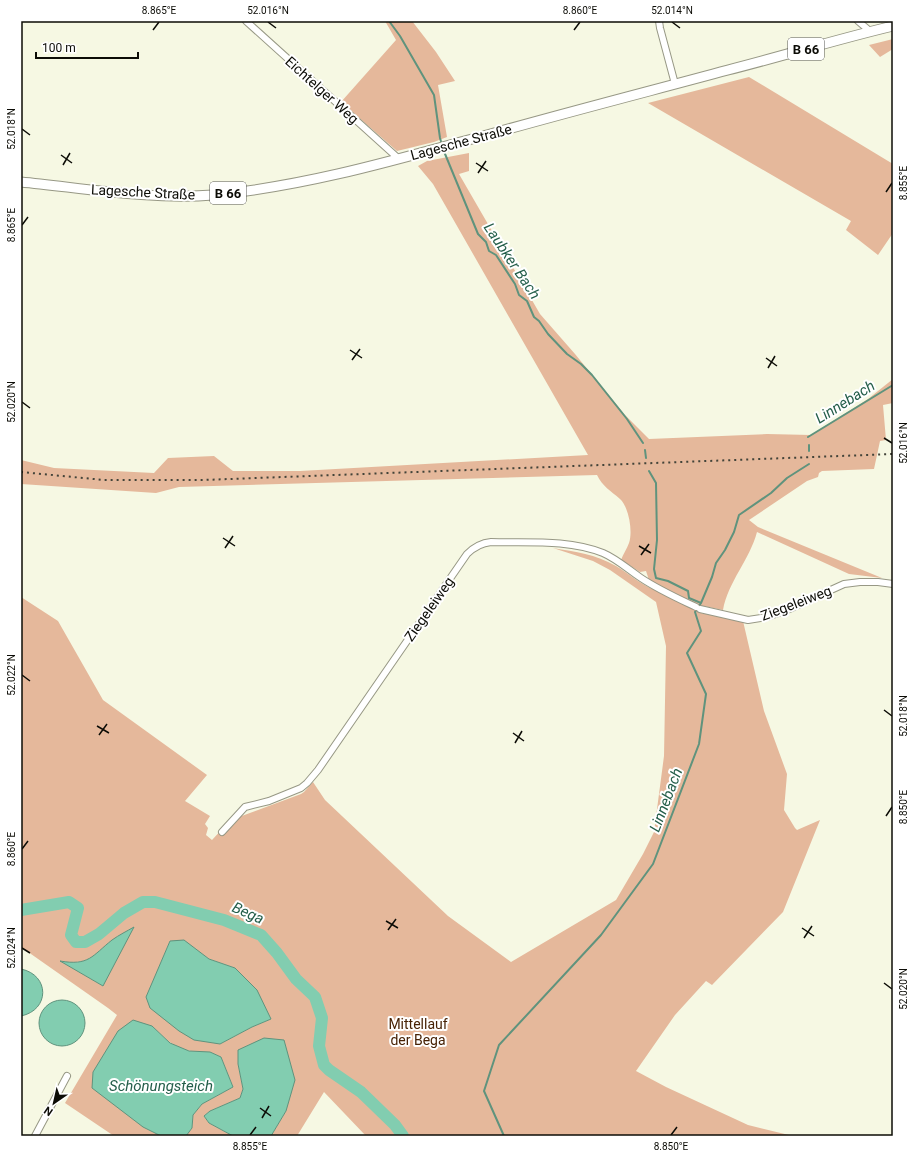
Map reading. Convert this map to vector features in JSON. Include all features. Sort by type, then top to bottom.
[{"type":"main road","name":"Lagesche Straße","points":[[21,182],[179,196],[212,195],[298,183],[399,159],[893,26]]},
{"type":"street","name":"Eichtelger Weg","points":[[246,21],[399,159]]},
{"type":"street","points":[[659,21],[675,84]]},
{"type":"street","points":[[858,21],[870,32]]},
{"type":"street","name":"Ziegeleiweg","points":[[222,832],[245,807],[269,801],[292,792],[307,783],[318,770],[467,554],[474,548],[491,542],[536,542],[566,544],[588,548],[612,558],[670,595],[698,608],[748,620],[767,617],[787,610],[844,584],[878,582],[893,584]]},
{"type":"street","points":[[35,1136],[67,1076]]},
{"type":"green space","points":[[385,21],[412,21],[436,52],[455,81],[438,85],[447,137],[434,142],[397,151],[341,102],[396,40]]},
{"type":"green space","points":[[893,39],[893,49],[880,57],[869,45]]},
{"type":"green space","points":[[749,77],[893,164],[893,233],[878,255],[846,230],[851,221],[648,103]]},
{"type":"green space","name":"Mittellauf der Bega","points":[[469,153],[469,171],[459,174],[540,314],[625,415],[649,439],[767,434],[811,435],[868,399],[893,379],[893,403],[883,405],[886,440],[880,441],[874,469],[822,471],[819,473],[818,477],[807,481],[749,520],[758,527],[882,578],[849,574],[757,532],[754,542],[729,590],[723,610],[703,606],[701,613],[743,621],[764,711],[787,774],[784,810],[797,830],[820,820],[783,912],[712,985],[706,981],[675,1015],[636,1071],[666,1087],[748,1125],[793,1136],[366,1136],[324,1092],[297,1136],[271,1136],[286,1111],[238,1064],[243,1089],[240,1098],[210,1111],[204,1116],[209,1123],[233,1136],[186,1136],[192,1128],[193,1115],[202,1104],[233,1087],[221,1057],[209,1053],[179,1048],[152,1026],[143,1127],[161,1136],[114,1136],[65,1103],[117,1015],[21,947],[21,597],[58,621],[103,700],[207,775],[185,801],[210,816],[205,824],[208,828],[206,835],[212,840],[225,826],[229,829],[239,817],[301,794],[313,782],[325,800],[448,916],[511,962],[616,900],[654,832],[664,756],[666,646],[656,602],[610,570],[593,561],[553,548],[585,554],[601,559],[616,566],[652,589],[646,571],[640,572],[621,560],[628,545],[631,533],[628,514],[620,499],[604,485],[597,475],[179,487],[156,493],[21,484],[21,460],[54,468],[154,473],[168,458],[214,456],[233,471],[300,471],[588,455],[433,184],[418,166],[427,161]],"holes":[[[170,941],[199,952],[209,959],[235,968],[271,1019],[220,1044],[159,967]],[[89,960],[103,986],[61,961],[71,963]]]},
{"type":"water","points":[[134,927],[103,986],[60,961],[84,961],[112,940]]},
{"type":"water","name":"Schönungsteich","points":[[184,940],[209,959],[235,968],[257,990],[271,1019],[220,1044],[194,1040],[179,1031],[150,1008],[146,997],[170,941]]},
{"type":"water","points":[[21,969],[31,972],[37,978],[43,992],[37,1007],[31,1013],[21,1016]]},
{"type":"water","points":[[67,1000],[71,1001],[81,1010],[84,1014],[84,1032],[75,1042],[67,1046],[57,1046],[49,1042],[40,1032],[39,1018],[43,1010],[53,1001]]},
{"type":"water","name":"Schönungsteich","points":[[133,1020],[152,1026],[170,1043],[189,1051],[210,1052],[221,1057],[233,1087],[202,1104],[193,1115],[192,1128],[186,1136],[161,1136],[143,1127],[92,1088],[93,1072],[118,1031]]},
{"type":"water","name":"Schönungsteich","points":[[264,1038],[284,1040],[295,1080],[286,1111],[271,1136],[233,1136],[209,1123],[204,1116],[210,1111],[240,1098],[243,1089],[238,1064],[238,1050]]},
{"type":"waterway","name":"Laubker Bach","points":[[389,21],[400,36],[434,95],[442,145]]},
{"type":"waterway","name":"Laubker Bach","points":[[443,149],[478,234],[486,242],[489,251],[496,255],[515,284],[519,295],[527,301],[534,317],[567,354],[581,364],[592,375],[627,419],[643,443]]},
{"type":"waterway","name":"Linnebach","points":[[808,437],[893,385]]},
{"type":"waterway","name":"Linnebach","points":[[809,445],[809,451]]},
{"type":"waterway","name":"Laubker Bach","points":[[645,450],[646,458]]},
{"type":"waterway","name":"Linnebach","points":[[504,1136],[484,1091],[499,1045],[601,935],[653,864],[699,744],[706,694],[687,653],[701,631],[695,612],[701,603],[716,563],[725,550],[734,532],[739,515],[771,493],[787,478],[809,464]]},
{"type":"waterway","name":"Laubker Bach","points":[[649,471],[656,483],[657,540],[654,569],[656,578],[668,581],[688,591],[689,598],[701,603]]},
{"type":"waterway","name":"Bega","points":[[21,910],[69,902],[78,908],[71,935],[76,942],[85,942],[99,934],[124,913],[143,902],[155,902],[224,920],[261,935],[277,953],[296,979],[315,997],[322,1018],[319,1046],[324,1065],[361,1092],[395,1125],[403,1136]]},
{"type":"railway","points":[[21,472],[104,480],[203,480],[893,454]]}]
